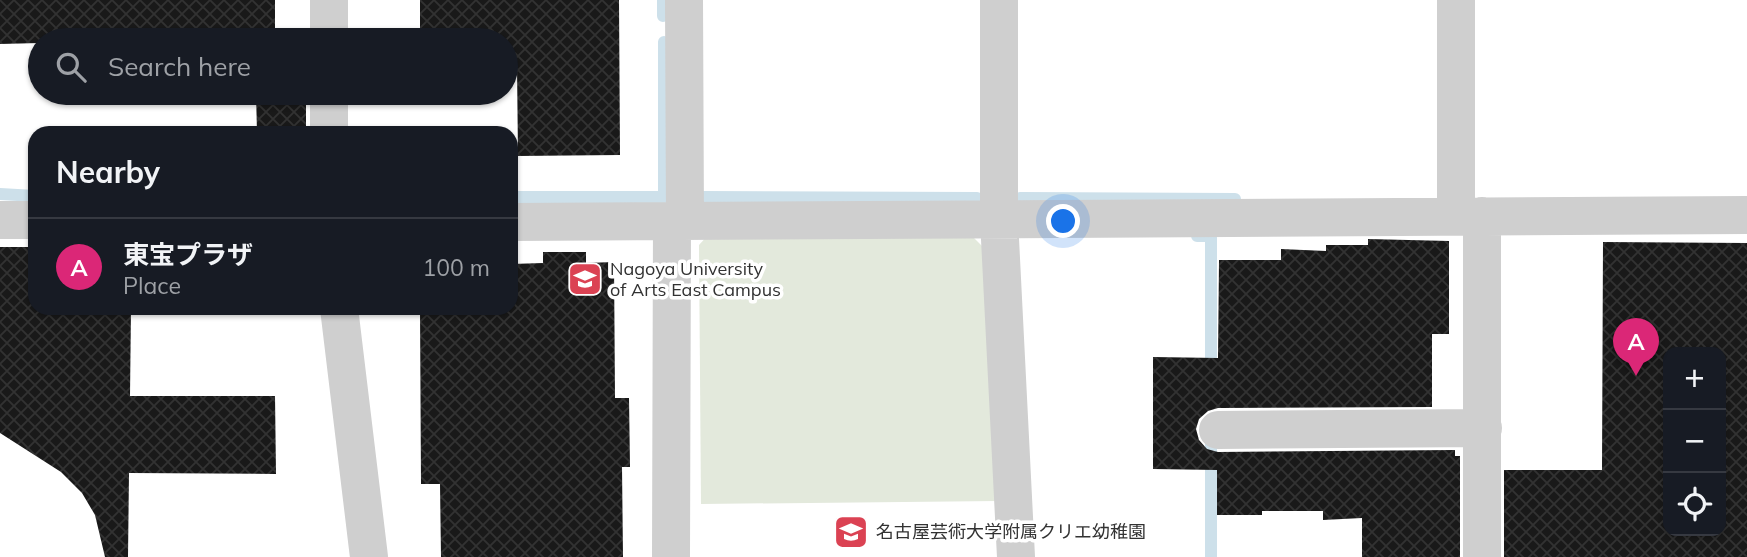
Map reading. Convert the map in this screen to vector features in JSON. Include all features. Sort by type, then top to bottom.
[{"type":"street","points":[[329,0],[329,28]]},
{"type":"street","points":[[671,557],[684,0]]},
{"type":"street","points":[[999,0],[999,219],[1016,557]]},
{"type":"street","points":[[1456,0],[1483,428],[1482,557]]},
{"type":"street","points":[[329,105],[329,126]]},
{"type":"street","points":[[518,222],[1747,215]]},
{"type":"street","points":[[0,220],[28,220]]},
{"type":"street","points":[[340,315],[369,557]]},
{"type":"street","points":[[1218,430],[1483,428]]},
{"type":"shaded area","points":[[710,233],[969,233],[988,252],[998,501],[701,504],[699,245]]},
{"type":"building","points":[[0,0],[275,0],[275,28],[28,28],[28,43],[0,44]]},
{"type":"building","points":[[420,0],[619,0],[620,155],[518,156],[518,28],[420,28]]},
{"type":"building","points":[[256,105],[306,105],[306,126],[257,126]]},
{"type":"building","points":[[1368,239],[1449,241],[1449,334],[1432,334],[1432,407],[1218,408],[1208,411],[1199,419],[1196,429],[1199,440],[1207,449],[1218,452],[1455,450],[1455,456],[1460,456],[1460,557],[1362,557],[1362,518],[1323,520],[1323,511],[1262,511],[1262,515],[1217,515],[1217,470],[1153,469],[1153,357],[1218,358],[1219,260],[1281,260],[1281,249],[1326,251],[1326,245],[1368,245]]},
{"type":"building","points":[[1603,242],[1747,243],[1747,557],[1504,557],[1504,470],[1602,470]]},
{"type":"building","points":[[0,247],[28,247],[28,315],[131,315],[130,396],[275,396],[276,474],[129,473],[128,557],[105,557],[95,515],[82,493],[61,472],[0,433]]},
{"type":"building","points":[[543,252],[586,252],[586,263],[614,262],[615,398],[629,398],[630,467],[622,467],[623,557],[441,557],[440,484],[421,484],[420,315],[518,315],[518,264],[543,263]]},
{"type":"waterway","points":[[663,0],[663,16]]},
{"type":"waterway","points":[[664,42],[664,197]]},
{"type":"waterway","points":[[0,194],[28,196]]},
{"type":"waterway","points":[[518,197],[665,197]]},
{"type":"waterway","points":[[701,197],[977,198]]},
{"type":"waterway","points":[[1020,198],[1235,199]]},
{"type":"waterway","points":[[1197,236],[1211,236],[1211,375]]},
{"type":"waterway","points":[[1211,431],[1211,557]]},
{"type":"place","name":"Nagoya University of Arts East Campus","points":[[585,279]]},
{"type":"place","name":"東宝プラザ","points":[[1636,376]]},
{"type":"place","name":"名古屋芸術大学附属クリエ幼稚園","points":[[851,532]]}]
